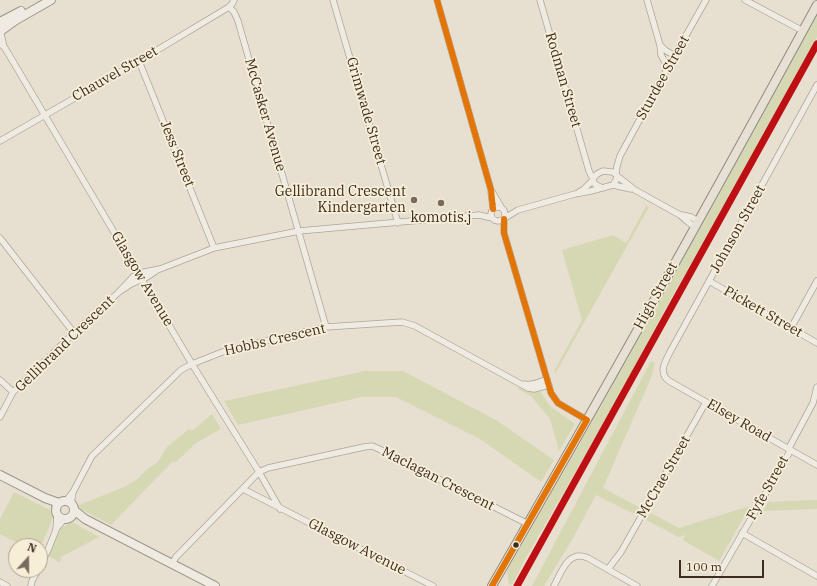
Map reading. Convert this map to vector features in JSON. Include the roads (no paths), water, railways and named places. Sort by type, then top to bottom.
[{"type":"main road","name":"High Street","points":[[492,586],[697,224],[817,5]]},
{"type":"street","points":[[1,29],[16,14],[40,0]]},
{"type":"street","points":[[1,29],[51,0]]},
{"type":"street","points":[[229,7],[234,0]]},
{"type":"street","name":"Grimwade Street","points":[[333,0],[398,223]]},
{"type":"street","points":[[437,0],[491,190],[491,214],[504,233],[549,386],[553,397],[558,404],[587,420]]},
{"type":"street","name":"Rodman Street","points":[[540,0],[589,172],[593,180]]},
{"type":"street","points":[[647,0],[660,45],[661,55],[667,69]]},
{"type":"street","name":"Sturdee Street","points":[[608,171],[620,156],[706,0]]},
{"type":"street","points":[[745,0],[803,31]]},
{"type":"street","name":"Chauvel Street","points":[[0,141],[229,7]]},
{"type":"street","name":"McCasker Avenue","points":[[229,7],[234,12],[238,21],[326,327]]},
{"type":"street","name":"Glasgow Avenue","points":[[1,29],[2,45],[192,364],[280,508]]},
{"type":"street","points":[[660,45],[675,56]]},
{"type":"street","name":"Jess Street","points":[[139,61],[214,248]]},
{"type":"street","name":"Johnson Street","points":[[664,375],[663,369],[667,359],[817,85]]},
{"type":"street","name":"Sturdee Street","points":[[616,175],[620,156]]},
{"type":"street","points":[[586,161],[599,172]]},
{"type":"street","points":[[575,194],[584,189],[599,172],[608,171],[612,172],[636,190],[680,215],[688,222],[697,224]]},
{"type":"street","points":[[613,185],[616,180],[616,175]]},
{"type":"street","points":[[593,180],[594,184],[603,188]]},
{"type":"street","points":[[495,219],[502,220],[518,210],[613,185],[636,190]]},
{"type":"street","points":[[491,190],[506,214],[504,218],[504,233]]},
{"type":"street","points":[[492,210],[496,207],[518,210]]},
{"type":"street","name":"Gellibrand Crescent","points":[[119,292],[160,269],[214,248],[299,231],[479,215],[492,210]]},
{"type":"street","name":"Gellibrand Crescent","points":[[479,215],[495,219]]},
{"type":"street","points":[[0,238],[74,333]]},
{"type":"street","name":"Gellibrand Crescent","points":[[0,417],[13,392],[133,277],[139,273],[160,269]]},
{"type":"street","name":"Pickett Street","points":[[709,281],[817,343]]},
{"type":"street","points":[[791,328],[817,281]]},
{"type":"street","name":"Hobbs Crescent","points":[[56,530],[73,492],[92,456],[181,370],[230,349],[326,327],[402,322],[420,329],[528,388],[534,389],[549,386]]},
{"type":"street","name":"Elsey Road","points":[[664,375],[669,381],[817,465]]},
{"type":"street","points":[[522,384],[534,384],[547,379]]},
{"type":"street","points":[[0,380],[13,392]]},
{"type":"street","name":"Fyfe Street","points":[[712,586],[788,452],[813,403],[817,387]]},
{"type":"street","name":"McCrae Street","points":[[610,570],[706,402]]},
{"type":"street","name":"Maclagan Crescent","points":[[172,564],[176,557],[259,472],[268,468],[364,446],[372,446],[379,449],[528,524]]},
{"type":"street","points":[[0,475],[216,586]]},
{"type":"street","name":"Glasgow Avenue","points":[[243,489],[433,586]]},
{"type":"street","points":[[48,550],[65,509]]},
{"type":"street","points":[[742,534],[817,576]]},
{"type":"street","points":[[554,586],[567,562],[575,556],[586,557],[638,586]]},
{"type":"street","points":[[0,582],[7,586]]},
{"type":"street","points":[[27,586],[31,584]]},
{"type":"place","name":"Gellibrand Crescent Kindergarten","points":[[414,200]]},
{"type":"place","name":"komotis.j","points":[[441,203]]}]
